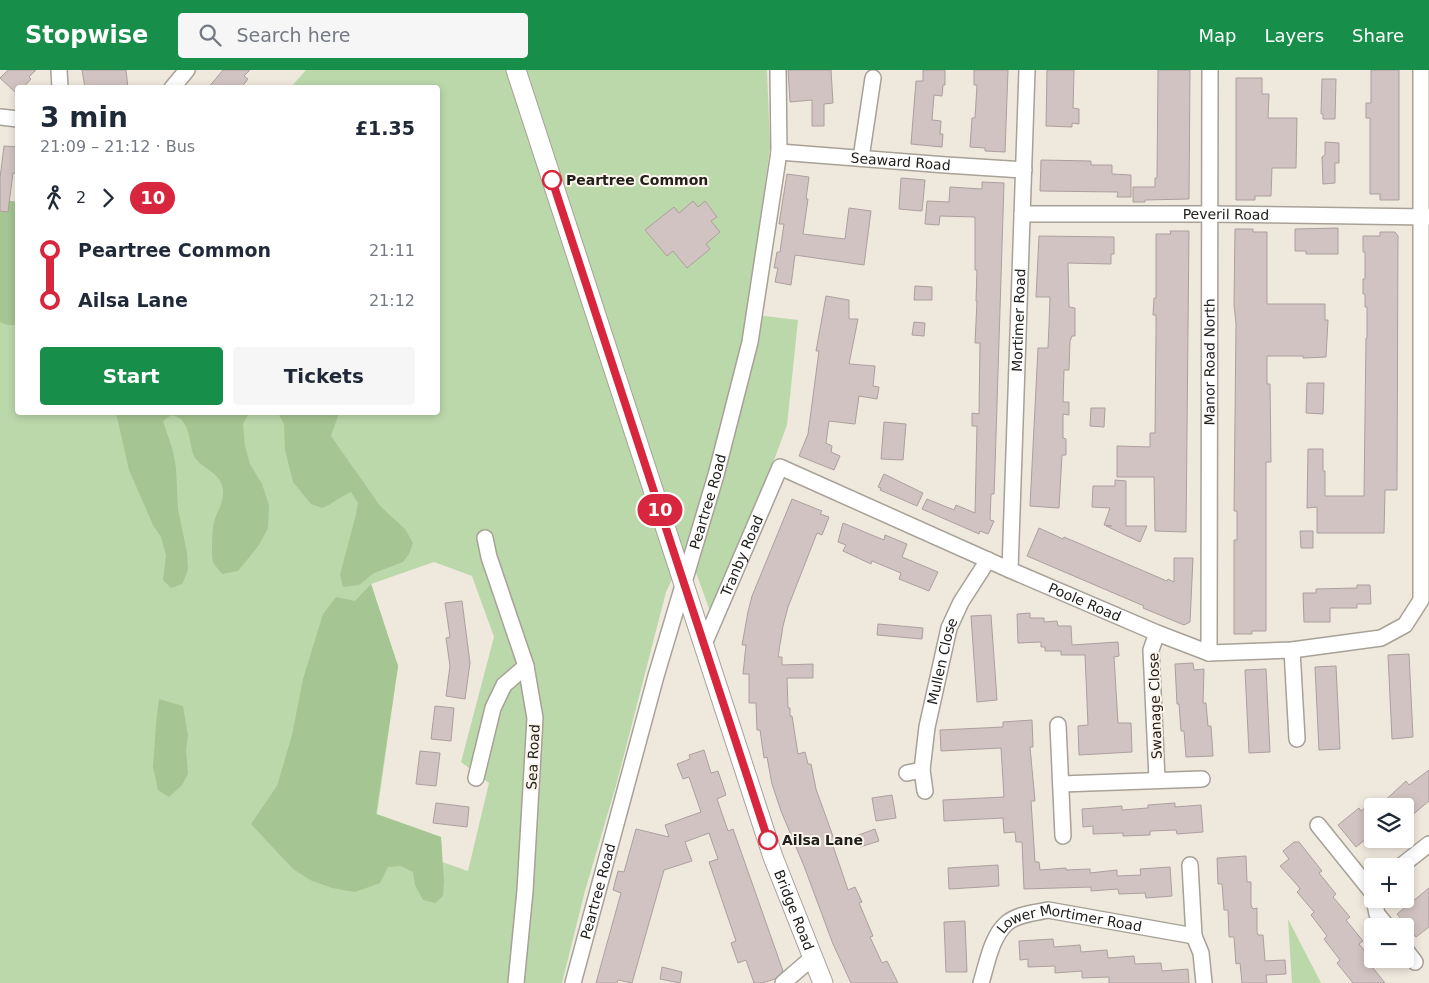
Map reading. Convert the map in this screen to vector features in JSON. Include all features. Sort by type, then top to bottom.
[{"type":"street","points":[[59,70],[60,85]]},
{"type":"street","points":[[174,85],[187,70]]},
{"type":"street","name":"Bridge Road","points":[[516,70],[773,857],[812,958],[824,983]]},
{"type":"street","name":"Peartree Road","points":[[573,983],[684,581],[721,456],[750,342],[779,152],[778,70]]},
{"type":"street","name":"Mortimer Road","points":[[1010,570],[1027,70]]},
{"type":"street","name":"Manor Road North","points":[[1208,653],[1210,70]]},
{"type":"street","points":[[1420,70],[1424,217]]},
{"type":"street","points":[[861,158],[873,78]]},
{"type":"street","points":[[0,117],[15,119]]},
{"type":"street","name":"Seaward Road","points":[[779,152],[1024,170]]},
{"type":"street","name":"Peveril Road","points":[[1022,214],[1424,217]]},
{"type":"street","name":"Poole Road","points":[[780,467],[1157,634],[1208,653],[1292,650],[1381,638],[1405,625],[1421,600],[1424,217]]},
{"type":"street","name":"Tranby Road","points":[[704,644],[780,467]]},
{"type":"street","name":"Sea Road","points":[[485,538],[489,557],[526,666],[535,718],[534,755],[516,983]]},
{"type":"street","name":"Mullen Close","points":[[925,791],[915,772],[949,628],[961,602],[988,560]]},
{"type":"street","name":"Swanage Close","points":[[1157,634],[1151,650],[1157,779]]},
{"type":"street","points":[[1292,650],[1297,739]]},
{"type":"street","points":[[476,778],[493,708],[504,685],[526,666]]},
{"type":"street","points":[[1058,725],[1063,836]]},
{"type":"street","name":"Swanage Close","points":[[1061,784],[1157,779],[1202,779]]},
{"type":"street","points":[[1318,825],[1364,880]]},
{"type":"street","points":[[1411,858],[1429,844]]},
{"type":"street","points":[[1190,865],[1194,936],[1201,953],[1204,983]]},
{"type":"street","name":"Lower Mortimer Road","points":[[981,983],[995,940],[1007,923],[1025,914],[1048,910],[1194,936]]},
{"type":"street","points":[[783,983],[812,958]]},
{"type":"green space","points":[[306,70],[767,70],[770,148],[747,314],[798,320],[787,425],[757,506],[710,611],[687,548],[666,592],[562,983],[0,983],[0,199],[15,202],[15,415],[440,415],[440,85],[293,85]],"holes":[[[434,562],[472,576],[494,637],[461,762],[489,783],[468,871],[442,862],[441,837],[377,814],[398,666],[371,584]]]},
{"type":"green space","points":[[0,199],[15,202],[15,325],[7,325],[0,322]]},
{"type":"green space","points":[[116,415],[171,415],[163,421],[173,451],[176,468],[178,509],[187,553],[188,570],[182,584],[171,588],[163,580],[166,555],[161,537],[153,525],[129,470]]},
{"type":"green space","points":[[171,415],[248,415],[243,424],[245,446],[250,464],[262,484],[269,505],[268,528],[259,545],[238,571],[222,574],[213,562],[213,527],[223,498],[222,484],[216,476],[196,459],[187,428],[178,418]]},
{"type":"green space","points":[[279,415],[338,415],[331,436],[380,506],[405,529],[413,543],[409,554],[403,562],[374,573],[359,585],[343,587],[340,575],[358,503],[351,492],[322,508],[311,504],[293,482],[285,450],[284,424]]},
{"type":"green space","points":[[371,584],[398,666],[376,814],[441,837],[444,881],[443,896],[435,903],[423,900],[415,885],[413,872],[401,866],[388,867],[380,883],[355,892],[332,888],[310,880],[293,869],[251,824],[277,786],[292,735],[303,679],[323,614],[336,597],[355,601]]},
{"type":"green space","points":[[159,699],[183,706],[188,736],[186,750],[188,774],[182,785],[169,797],[158,790],[153,767]]},
{"type":"green space","points":[[1288,919],[1321,983],[1292,983]]},
{"type":"building","points":[[8,70],[36,70],[29,77],[31,79],[26,85],[15,85],[15,92],[0,78]]},
{"type":"building","points":[[82,70],[126,70],[128,85],[84,85]]},
{"type":"building","points":[[223,70],[250,70],[244,76],[248,79],[243,85],[210,85]]},
{"type":"building","points":[[788,70],[831,70],[833,103],[824,104],[824,126],[812,126],[812,100],[790,102]]},
{"type":"building","points":[[923,70],[945,70],[945,85],[943,85],[942,96],[934,95],[932,120],[941,121],[942,147],[911,144],[916,81],[923,81]]},
{"type":"building","points":[[974,70],[1008,70],[1005,152],[985,151],[985,148],[970,147],[972,118],[975,118],[977,85],[974,85]]},
{"type":"building","points":[[1047,70],[1074,70],[1073,108],[1079,109],[1079,124],[1072,123],[1072,127],[1046,126]]},
{"type":"building","points":[[1158,70],[1190,70],[1189,199],[1133,202],[1133,187],[1155,187],[1155,178],[1157,178]]},
{"type":"building","points":[[1371,70],[1399,70],[1399,200],[1380,200],[1380,194],[1370,194],[1370,118],[1366,118],[1366,103],[1371,103]]},
{"type":"building","points":[[1236,78],[1262,78],[1262,94],[1269,94],[1268,118],[1297,118],[1296,168],[1272,168],[1271,196],[1255,196],[1255,200],[1236,200]]},
{"type":"building","points":[[1322,79],[1336,79],[1335,119],[1323,119],[1323,114],[1321,114]]},
{"type":"building","points":[[1325,142],[1339,143],[1339,163],[1335,163],[1335,183],[1323,184],[1322,157],[1325,155]]},
{"type":"building","points":[[4,146],[15,147],[15,173],[13,173],[8,212],[0,211],[0,178]]},
{"type":"building","points":[[1041,160],[1091,161],[1091,165],[1112,165],[1112,174],[1131,175],[1131,197],[1117,197],[1118,192],[1040,191]]},
{"type":"building","points":[[787,174],[809,177],[803,234],[845,239],[849,208],[871,211],[864,265],[795,255],[791,285],[775,282],[778,268],[774,268],[777,252],[780,252],[784,224],[779,224]]},
{"type":"building","points":[[901,178],[925,180],[922,211],[899,209]]},
{"type":"building","points":[[982,182],[1004,183],[994,494],[991,494],[990,520],[994,521],[988,534],[980,531],[979,534],[922,509],[927,499],[954,510],[956,505],[975,513],[977,426],[972,426],[972,413],[979,414],[980,343],[975,343],[977,270],[975,270],[975,217],[940,216],[939,225],[925,224],[927,201],[949,202],[950,187],[982,189]]},
{"type":"building","points":[[693,201],[698,207],[705,201],[717,217],[711,221],[720,232],[706,244],[710,249],[687,268],[673,251],[667,256],[645,230],[674,207],[679,213]]},
{"type":"building","points":[[1338,228],[1338,254],[1306,254],[1306,251],[1295,251],[1295,229]]},
{"type":"building","points":[[1235,229],[1253,229],[1253,232],[1267,232],[1267,304],[1325,304],[1325,320],[1328,320],[1326,357],[1267,356],[1267,384],[1270,384],[1271,462],[1266,462],[1266,631],[1252,631],[1252,634],[1234,634],[1234,540],[1237,540],[1237,511],[1234,511]]},
{"type":"building","points":[[1170,231],[1189,231],[1186,532],[1155,531],[1154,477],[1117,477],[1117,446],[1150,447],[1150,433],[1155,433],[1156,315],[1153,315],[1154,298],[1156,298],[1156,234],[1171,234]]},
{"type":"building","points":[[1380,232],[1395,232],[1398,236],[1397,490],[1385,490],[1384,533],[1317,533],[1317,507],[1307,508],[1308,449],[1323,449],[1325,496],[1364,496],[1367,307],[1365,307],[1365,294],[1363,294],[1365,252],[1363,252],[1363,236],[1380,236]]},
{"type":"building","points":[[1039,236],[1114,237],[1114,254],[1111,254],[1111,264],[1068,263],[1069,307],[1075,308],[1075,336],[1072,336],[1070,341],[1069,370],[1064,370],[1063,402],[1069,402],[1069,415],[1063,414],[1063,438],[1066,439],[1066,455],[1062,455],[1059,508],[1030,506],[1038,348],[1048,348],[1050,297],[1036,297]]},
{"type":"building","points":[[915,286],[932,287],[932,300],[914,300]]},
{"type":"building","points":[[826,296],[849,300],[849,319],[858,319],[849,364],[875,366],[873,386],[879,387],[877,399],[859,396],[855,424],[829,421],[826,443],[832,446],[831,452],[840,456],[834,470],[799,456],[808,434],[819,351],[816,351]]},
{"type":"building","points":[[914,322],[925,323],[924,336],[912,335]]},
{"type":"building","points":[[1307,383],[1324,383],[1323,414],[1306,413]]},
{"type":"building","points":[[1091,408],[1105,408],[1104,427],[1090,426]]},
{"type":"building","points":[[884,422],[906,424],[903,460],[881,459]]},
{"type":"building","points":[[884,474],[923,493],[917,506],[880,490],[881,488],[878,487]]},
{"type":"building","points":[[1115,480],[1126,481],[1126,526],[1147,526],[1140,542],[1106,526],[1112,526],[1104,525],[1110,508],[1092,507],[1093,486],[1115,486]]},
{"type":"building","points":[[792,499],[822,511],[820,514],[829,517],[822,535],[817,533],[788,607],[778,657],[782,657],[782,665],[813,664],[813,678],[787,678],[788,708],[790,708],[790,716],[792,716],[798,754],[805,752],[808,764],[811,764],[816,789],[835,842],[832,843],[848,890],[855,887],[862,902],[859,903],[873,936],[870,937],[882,963],[887,961],[898,983],[851,983],[833,944],[781,811],[772,784],[767,757],[764,758],[760,730],[757,730],[756,703],[749,703],[749,674],[743,674],[746,645],[742,645],[748,612],[752,596]]},
{"type":"building","points":[[843,523],[884,540],[885,535],[907,544],[902,557],[938,572],[929,591],[899,579],[901,573],[872,561],[871,564],[843,551],[846,545],[838,542]]},
{"type":"building","points":[[1039,528],[1167,581],[1168,579],[1174,582],[1174,558],[1193,558],[1190,622],[1184,625],[1027,556]]},
{"type":"building","points":[[1300,531],[1313,531],[1313,548],[1301,548]]},
{"type":"building","points":[[1357,585],[1370,585],[1371,604],[1357,604],[1357,608],[1330,608],[1330,622],[1304,622],[1303,593],[1316,593],[1316,589],[1357,588]]},
{"type":"building","points":[[462,601],[470,663],[465,699],[446,696],[450,666],[446,638],[450,637],[445,603]]},
{"type":"building","points":[[1030,613],[1030,618],[1044,618],[1044,622],[1057,621],[1058,626],[1071,626],[1072,645],[1118,642],[1119,656],[1114,657],[1118,723],[1131,723],[1132,752],[1079,755],[1078,726],[1088,725],[1085,655],[1061,655],[1061,651],[1045,651],[1045,647],[1041,647],[1041,642],[1018,643],[1017,614]]},
{"type":"building","points":[[991,615],[997,700],[977,702],[971,616]]},
{"type":"building","points":[[878,624],[923,628],[922,639],[877,635]]},
{"type":"building","points":[[1409,654],[1413,737],[1392,739],[1388,655]]},
{"type":"building","points":[[1193,663],[1194,670],[1204,669],[1203,703],[1206,703],[1208,726],[1211,726],[1213,756],[1186,757],[1184,731],[1181,731],[1179,704],[1177,704],[1175,664]]},
{"type":"building","points":[[1336,666],[1340,749],[1319,750],[1315,667]]},
{"type":"building","points":[[1266,669],[1270,752],[1249,753],[1245,670]]},
{"type":"building","points":[[435,706],[454,708],[451,741],[431,739]]},
{"type":"building","points":[[1032,720],[1033,747],[1030,747],[1035,801],[1031,801],[1035,862],[1039,862],[1040,870],[1090,869],[1090,873],[1117,870],[1117,876],[1141,875],[1140,869],[1170,867],[1172,896],[1146,898],[1145,893],[1119,894],[1118,889],[1091,891],[1091,887],[1024,889],[1022,842],[1016,842],[1015,832],[1004,833],[1003,818],[944,821],[943,800],[1004,797],[1001,748],[941,751],[940,730],[1003,727],[1003,722]]},
{"type":"building","points":[[704,750],[711,773],[718,771],[726,795],[717,799],[728,831],[733,829],[783,971],[775,979],[754,983],[746,960],[738,963],[731,943],[736,941],[709,862],[718,859],[709,833],[685,842],[692,861],[664,870],[632,983],[618,980],[617,983],[596,983],[621,893],[613,890],[618,871],[624,872],[636,829],[669,837],[665,825],[701,812],[689,777],[683,779],[677,764],[690,759],[689,755]]},
{"type":"building","points":[[420,751],[440,753],[436,786],[416,784]]},
{"type":"building","points":[[1429,770],[1429,801],[1414,814],[1414,798],[1388,798],[1406,781],[1409,785]]},
{"type":"building","points":[[892,795],[896,818],[876,821],[872,798]]},
{"type":"building","points":[[436,803],[469,807],[467,827],[433,823]]},
{"type":"building","points":[[1175,803],[1175,807],[1201,805],[1203,832],[1177,834],[1176,830],[1150,831],[1150,835],[1123,836],[1123,833],[1093,834],[1093,826],[1083,827],[1082,809],[1122,806],[1122,810],[1148,808],[1148,805]]},
{"type":"building","points":[[1359,808],[1361,811],[1364,809],[1364,840],[1356,847],[1338,825]]},
{"type":"building","points":[[875,829],[879,841],[860,847],[856,836]]},
{"type":"building","points":[[1294,842],[1299,842],[1322,871],[1319,873],[1336,894],[1333,897],[1350,917],[1346,920],[1363,941],[1359,944],[1364,950],[1364,968],[1373,968],[1385,983],[1353,983],[1337,963],[1340,960],[1324,939],[1327,936],[1311,915],[1314,912],[1297,892],[1300,889],[1298,886],[1280,866],[1289,859],[1283,851]]},
{"type":"building","points":[[1246,856],[1247,882],[1251,882],[1251,905],[1253,909],[1257,908],[1257,932],[1258,935],[1263,935],[1265,961],[1285,960],[1286,974],[1266,975],[1267,983],[1242,983],[1240,963],[1236,964],[1234,937],[1229,937],[1228,910],[1224,910],[1222,884],[1218,884],[1217,858]]},
{"type":"building","points":[[998,865],[999,886],[949,889],[948,868]]},
{"type":"building","points":[[1429,888],[1429,927],[1416,937],[1414,935],[1414,918],[1400,918],[1397,914],[1404,908],[1414,908],[1414,900]]},
{"type":"building","points":[[965,921],[967,972],[946,972],[944,922]]},
{"type":"building","points":[[1053,939],[1054,947],[1080,945],[1081,952],[1107,950],[1108,958],[1134,956],[1135,964],[1161,963],[1162,971],[1188,969],[1189,983],[1109,983],[1109,977],[1082,978],[1082,971],[1055,973],[1055,966],[1028,967],[1028,959],[1020,960],[1019,941]]},
{"type":"building","points":[[662,967],[682,972],[680,983],[660,979]]},
{"type":"bus line","name":"10","points":[[552,180],[768,840]]},
{"type":"place","name":"Peartree Common","points":[[552,180]]},
{"type":"place","name":"Ailsa Lane","points":[[768,840]]}]
